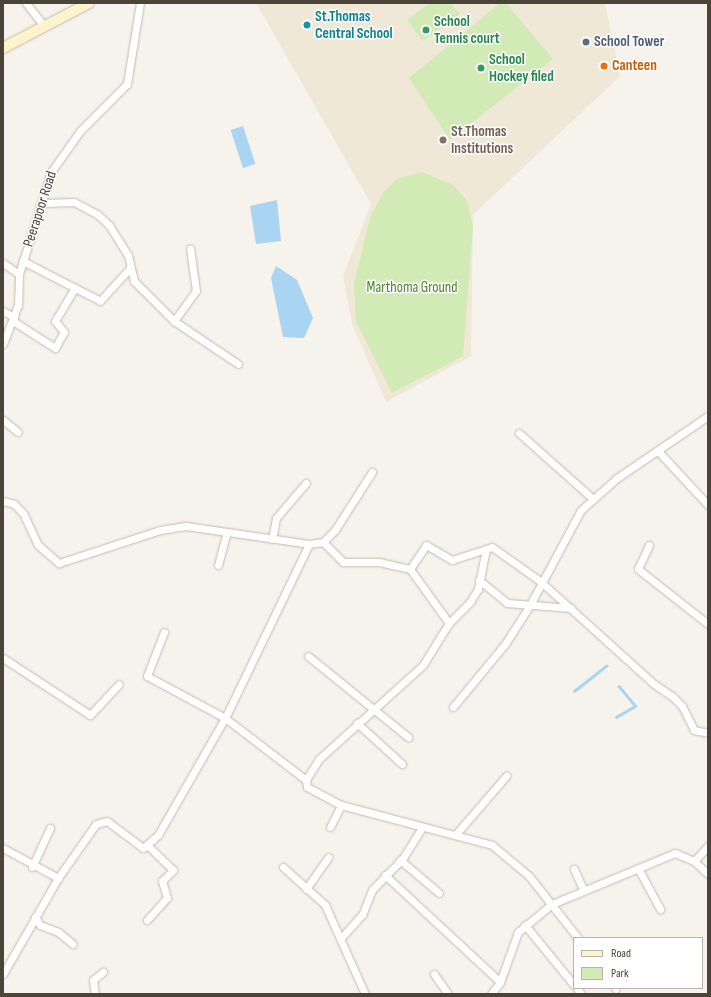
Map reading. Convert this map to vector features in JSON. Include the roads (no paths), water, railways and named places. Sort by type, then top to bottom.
[{"type":"main road","points":[[3,48],[44,26],[77,5],[89,3]]},
{"type":"street","points":[[26,3],[44,26]]},
{"type":"street","name":"Peerapoor Road","points":[[3,344],[14,319],[18,305],[19,274],[59,158],[127,84],[140,3]]},
{"type":"street","points":[[43,203],[74,202],[96,214],[109,225],[125,249],[134,281],[174,321],[238,364]]},
{"type":"street","points":[[174,321],[196,291],[190,248]]},
{"type":"street","points":[[23,261],[100,301],[130,268]]},
{"type":"street","points":[[3,264],[19,274]]},
{"type":"street","points":[[3,311],[55,348],[64,332],[55,321],[75,288]]},
{"type":"street","points":[[453,707],[504,644],[530,605],[540,581],[581,510],[593,499],[708,416]]},
{"type":"street","points":[[3,420],[18,432]]},
{"type":"street","points":[[519,433],[593,499]]},
{"type":"street","points":[[658,451],[707,503]]},
{"type":"street","points":[[3,502],[14,504],[23,513],[38,545],[59,563],[160,530],[186,526],[309,544],[324,542],[336,530],[372,472]]},
{"type":"street","points":[[272,539],[276,518],[306,483]]},
{"type":"street","points":[[218,565],[227,532]]},
{"type":"street","points":[[324,542],[343,562],[378,562],[410,569],[449,623]]},
{"type":"street","points":[[3,974],[58,878],[101,821],[128,835],[143,848],[148,846],[225,718],[309,544]]},
{"type":"street","points":[[410,569],[426,545],[452,560],[486,548],[496,550],[540,581],[682,706],[694,730],[708,733]]},
{"type":"street","points":[[649,545],[638,569],[708,624]]},
{"type":"street","points":[[486,548],[479,580],[470,602],[449,623],[423,665],[373,708],[319,759],[306,780],[307,787],[341,805],[422,827],[456,834],[492,845],[529,876],[577,937]]},
{"type":"street","points":[[479,580],[507,603],[571,608]]},
{"type":"street","points":[[164,632],[147,676],[225,718],[306,780]]},
{"type":"street","points":[[308,656],[408,737]]},
{"type":"street","points":[[3,658],[90,715],[119,684]]},
{"type":"street","points":[[357,723],[402,764]]},
{"type":"street","points":[[456,834],[506,776]]},
{"type":"street","points":[[330,826],[341,805]]},
{"type":"street","points":[[341,938],[362,915],[372,890],[400,860],[422,827]]},
{"type":"street","points":[[32,866],[50,828]]},
{"type":"street","points":[[147,920],[167,898],[162,881],[173,870],[148,846]]},
{"type":"street","points":[[694,861],[708,846]]},
{"type":"street","points":[[3,848],[32,866],[58,878]]},
{"type":"street","points":[[491,994],[500,982],[518,932],[552,904],[675,853],[694,861],[708,874]]},
{"type":"street","points":[[306,888],[328,857]]},
{"type":"street","points":[[400,860],[439,892]]},
{"type":"street","points":[[283,867],[325,905],[365,994]]},
{"type":"street","points":[[638,868],[660,909]]},
{"type":"street","points":[[574,869],[584,891]]},
{"type":"street","points":[[385,875],[500,982]]},
{"type":"street","points":[[35,917],[40,925],[58,932],[73,944]]},
{"type":"street","points":[[525,925],[573,984]]},
{"type":"street","points":[[95,994],[94,980],[103,972]]},
{"type":"street","points":[[434,974],[448,994]]},
{"type":"water","points":[[243,126],[255,164],[243,168],[231,130]]},
{"type":"water","points":[[277,200],[281,241],[256,244],[250,206]]},
{"type":"water","points":[[276,266],[297,280],[313,318],[304,338],[283,337],[271,278]]},
{"type":"waterway","points":[[574,691],[606,666]]},
{"type":"waterway","points":[[616,717],[635,706],[619,687]]},
{"type":"place","name":"St.Thomas Central School","points":[[307,25]]},
{"type":"place","name":"School Tennis court","points":[[426,30]]},
{"type":"place","name":"School Tower","points":[[586,42]]},
{"type":"place","name":"Canteen","points":[[604,66]]},
{"type":"place","name":"School Hockey filed","points":[[481,68]]},
{"type":"place","name":"St.Thomas Institutions","points":[[443,140]]},
{"type":"park label","name":"Marthoma Ground","points":[[412,288]]}]
